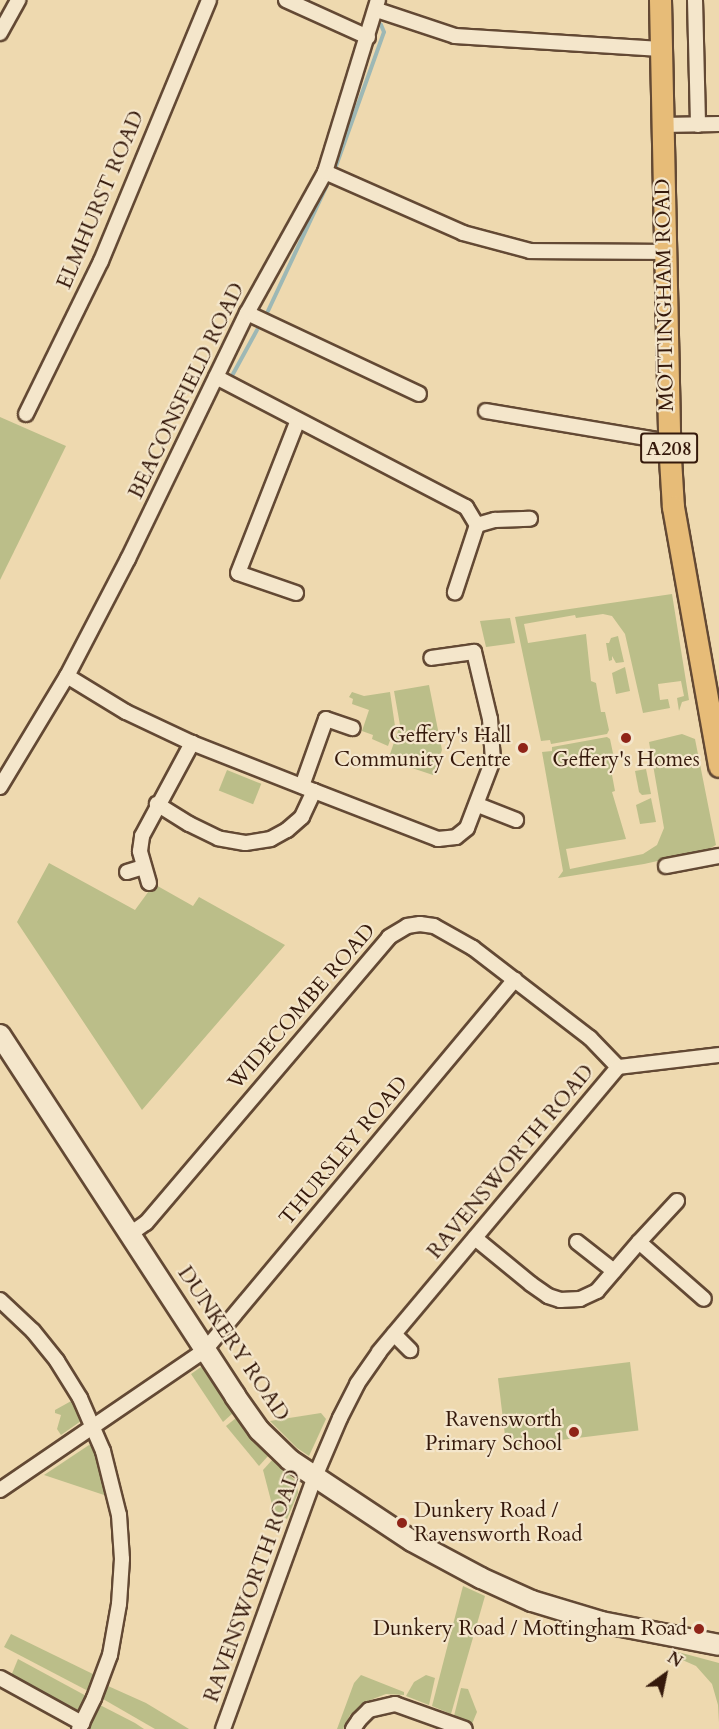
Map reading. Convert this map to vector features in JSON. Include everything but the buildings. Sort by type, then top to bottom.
[{"type":"main road","name":"MOTTINGHAM ROAD","points":[[660,0],[669,442],[674,507],[719,766]]},
{"type":"street","points":[[0,33],[18,0]]},
{"type":"street","name":"ELMHURST ROAD","points":[[26,414],[101,261],[209,0]]},
{"type":"street","points":[[286,0],[368,37]]},
{"type":"street","points":[[695,0],[698,125]]},
{"type":"street","points":[[378,5],[455,36],[661,49]]},
{"type":"street","name":"BEACONSFIELD ROAD","points":[[0,787],[67,676],[128,559],[247,313],[325,172],[378,5]]},
{"type":"street","points":[[661,125],[719,124]]},
{"type":"street","points":[[325,172],[463,233],[530,250],[664,252]]},
{"type":"street","points":[[247,313],[419,394]]},
{"type":"street","points":[[216,377],[466,507],[477,525],[456,592]]},
{"type":"street","points":[[486,411],[669,442]]},
{"type":"street","points":[[296,593],[238,573],[298,420]]},
{"type":"street","points":[[477,525],[495,520],[530,519]]},
{"type":"street","points":[[67,676],[126,712],[192,743],[438,839],[462,835],[478,805],[493,760],[490,719],[474,652],[431,658]]},
{"type":"street","points":[[157,804],[189,824],[218,838],[245,843],[271,839],[287,830],[302,817],[326,719],[352,728]]},
{"type":"street","points":[[149,883],[140,851],[142,836],[157,804],[192,743]]},
{"type":"street","points":[[478,805],[516,820]]},
{"type":"street","points":[[666,866],[719,856]]},
{"type":"street","points":[[127,872],[143,867]]},
{"type":"street","name":"WIDECOMBE ROAD","points":[[130,1234],[146,1223],[389,937],[399,929],[420,924],[435,926],[473,948],[590,1038],[618,1067]]},
{"type":"street","name":"THURSLEY ROAD","points":[[0,1490],[205,1350],[515,979]]},
{"type":"street","name":"DUNKERY ROAD","points":[[0,1035],[259,1430],[290,1460],[314,1479],[412,1541],[532,1601],[601,1622],[719,1645]]},
{"type":"street","name":"RAVENSWORTH ROAD","points":[[223,1729],[314,1479],[357,1384],[394,1334],[618,1067],[719,1055]]},
{"type":"street","points":[[475,1238],[548,1296],[560,1300],[580,1299],[603,1287],[614,1271],[677,1200]]},
{"type":"street","points":[[577,1242],[614,1271]]},
{"type":"street","points":[[639,1242],[704,1299]]},
{"type":"street","points":[[0,1300],[33,1331],[57,1361],[93,1426],[112,1479],[119,1515],[122,1559],[119,1604],[110,1655],[80,1726],[0,1678]]},
{"type":"street","points":[[394,1334],[410,1350]]},
{"type":"street","points":[[353,1729],[369,1710],[395,1704],[465,1729]]},
{"type":"green space","points":[[0,417],[66,446],[0,580]]},
{"type":"green space","points":[[672,594],[689,700],[682,702],[679,711],[677,698],[684,696],[681,681],[658,684],[660,700],[668,699],[670,708],[643,713],[625,634],[612,616],[603,614],[576,618],[575,615],[524,624],[528,643],[586,634],[591,681],[596,683],[601,712],[605,712],[609,730],[607,734],[551,744],[550,740],[541,741],[515,617]]},
{"type":"green space","points":[[510,618],[515,643],[486,647],[480,621]]},
{"type":"green space","points":[[618,636],[624,662],[616,663],[612,656],[612,660],[609,661],[606,643]]},
{"type":"green space","points":[[625,667],[630,691],[616,694],[612,673]]},
{"type":"green space","points":[[429,685],[442,750],[433,775],[388,760],[400,725],[394,691]]},
{"type":"green space","points":[[352,692],[364,696],[390,692],[395,726],[388,746],[372,739],[373,735],[362,731],[369,710],[352,704],[353,699],[349,697]]},
{"type":"green space","points":[[682,734],[695,739],[716,845],[707,850],[644,864],[558,878],[563,871],[542,752],[552,751],[552,747],[607,737],[610,739],[614,758],[609,759],[615,791],[612,792],[626,839],[566,849],[570,869],[643,854],[657,845],[664,828],[649,742]]},
{"type":"green space","points":[[646,769],[651,794],[642,795],[639,792],[635,771]]},
{"type":"green space","points":[[227,770],[261,784],[253,804],[219,790]]},
{"type":"green space","points":[[651,798],[656,822],[640,824],[636,805]]},
{"type":"green space","points":[[49,863],[135,910],[154,884],[193,906],[199,897],[285,945],[142,1110],[17,922]]},
{"type":"green space","points":[[630,1362],[638,1430],[506,1447],[498,1378]]},
{"type":"green space","points":[[201,1367],[206,1371],[233,1413],[223,1422],[191,1374]]},
{"type":"green space","points":[[73,1400],[81,1421],[61,1435],[57,1429],[61,1415],[55,1413],[55,1410]]},
{"type":"green space","points":[[321,1413],[326,1419],[309,1456],[297,1448],[270,1421]]},
{"type":"green space","points":[[236,1418],[269,1455],[259,1466],[226,1426]]},
{"type":"green space","points":[[89,1445],[93,1446],[102,1471],[107,1496],[44,1475]]},
{"type":"green space","points":[[273,1459],[297,1482],[298,1493],[287,1519],[275,1516],[263,1470]]},
{"type":"green space","points":[[463,1586],[485,1596],[451,1714],[432,1706]]},
{"type":"green space","points":[[11,1634],[97,1676],[90,1692],[4,1647]]},
{"type":"green space","points":[[678,1652],[719,1663],[719,1723],[718,1705],[712,1684],[696,1666],[678,1658]]},
{"type":"green space","points":[[18,1659],[90,1698],[82,1712],[11,1676]]},
{"type":"green space","points":[[361,1675],[404,1692],[404,1695],[386,1694],[365,1702],[350,1715],[343,1729],[337,1729],[354,1683]]},
{"type":"green space","points":[[426,1675],[435,1678],[429,1705],[406,1696],[414,1682]]},
{"type":"green space","points":[[108,1686],[146,1703],[189,1729],[155,1729],[103,1699]]},
{"type":"green space","points":[[461,1688],[468,1689],[477,1712],[472,1724],[454,1716]]},
{"type":"green space","points":[[100,1705],[135,1723],[144,1729],[89,1729]]},
{"type":"waterway","points":[[336,166],[384,32],[381,25]]},
{"type":"waterway","points":[[268,311],[327,185]]},
{"type":"waterway","points":[[233,374],[257,330]]},
{"type":"place","name":"Geffery's Homes","points":[[626,738]]},
{"type":"place","name":"Geffery's Hall Community Centre","points":[[523,748]]},
{"type":"place","name":"Ravensworth Primary School","points":[[574,1432]]},
{"type":"place","name":"Dunkery Road / Ravensworth Road","points":[[402,1523]]},
{"type":"place","name":"Dunkery Road / Mottingham Road","points":[[699,1629]]}]
